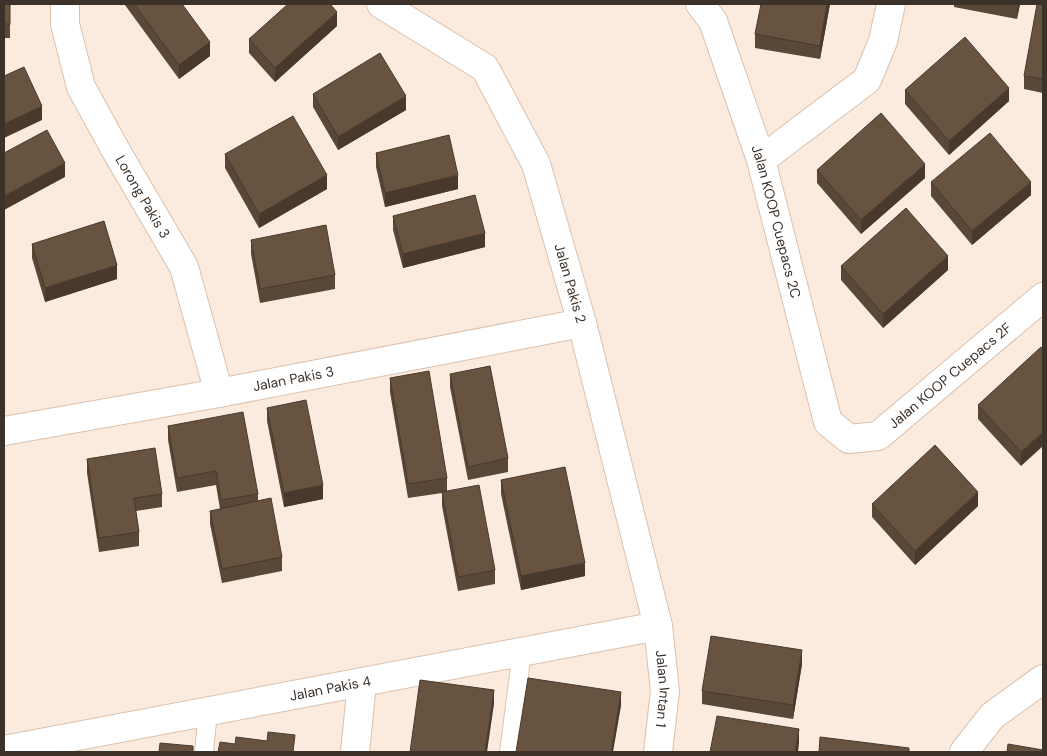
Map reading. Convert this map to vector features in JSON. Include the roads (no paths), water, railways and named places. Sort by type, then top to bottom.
[{"type":"street","name":"Lorong Pakis 3","points":[[65,4],[65,24],[81,87],[184,267],[219,393]]},
{"type":"street","name":"Jalan Pakis 2","points":[[381,4],[484,68],[536,164],[582,323],[658,626]]},
{"type":"street","name":"Jalan KOOP Cuepacs 2C","points":[[700,4],[712,21],[761,160],[828,422],[849,439]]},
{"type":"street","points":[[761,160],[867,80],[883,41],[891,4]]},
{"type":"street","name":"Jalan KOOP Cuepacs 2F","points":[[849,439],[878,436],[1043,297]]},
{"type":"street","name":"Jalan Pakis 3","points":[[4,431],[219,393],[582,323]]},
{"type":"street","name":"Jalan Pakis 4","points":[[4,750],[72,745],[208,711],[658,626]]},
{"type":"street","name":"Jalan Intan 1","points":[[658,626],[666,691],[658,752]]},
{"type":"street","points":[[964,752],[992,716],[1043,679]]},
{"type":"street","points":[[355,752],[362,683]]},
{"type":"lane","points":[[509,752],[522,652]]},
{"type":"lane","points":[[204,752],[208,711]]}]
